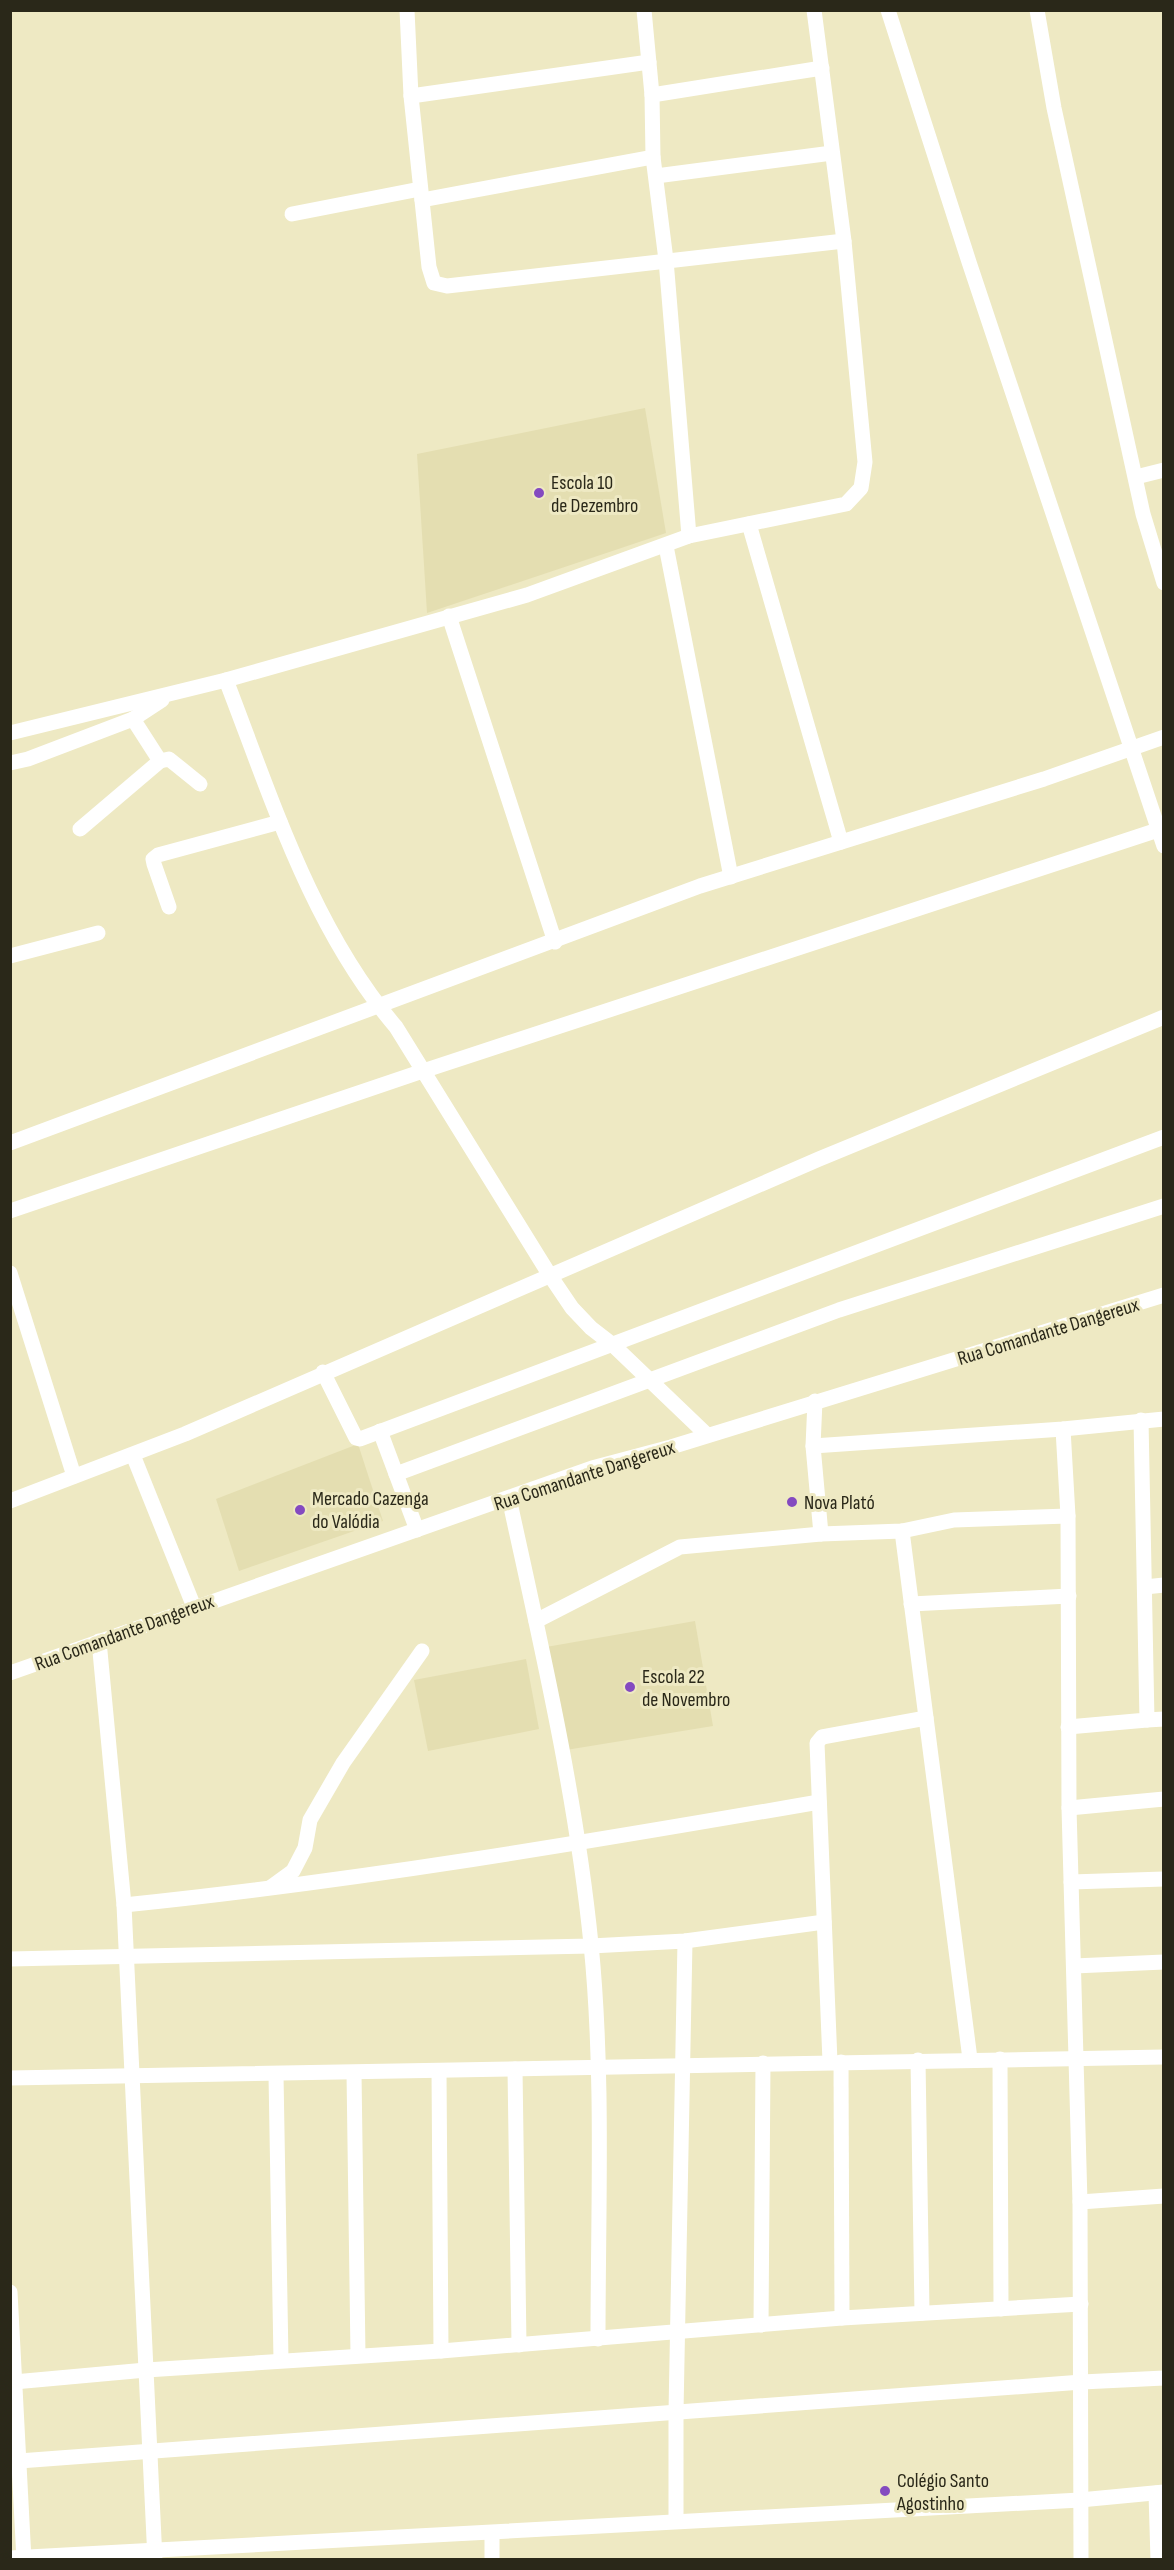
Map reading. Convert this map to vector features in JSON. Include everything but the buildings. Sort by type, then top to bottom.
[{"type":"street","points":[[407,10],[411,96],[429,267],[434,283],[447,286],[844,241]]},
{"type":"street","points":[[644,10],[652,95],[653,157],[666,260],[689,536]]},
{"type":"street","points":[[10,733],[308,659],[449,616],[527,596],[689,536],[846,504],[861,488],[865,462],[844,241],[814,10]]},
{"type":"street","points":[[888,10],[969,262],[1161,829],[1164,846]]},
{"type":"street","points":[[1037,10],[1054,108],[1136,477],[1164,583]]},
{"type":"street","points":[[411,96],[649,62]]},
{"type":"street","points":[[652,95],[822,68]]},
{"type":"street","points":[[656,176],[832,153]]},
{"type":"street","points":[[292,214],[653,157]]},
{"type":"street","points":[[1136,477],[1164,470]]},
{"type":"street","points":[[749,524],[841,842]]},
{"type":"street","points":[[666,546],[731,877]]},
{"type":"street","points":[[449,616],[555,942]]},
{"type":"street","points":[[226,680],[280,822],[334,936],[379,1007],[396,1027],[549,1274],[572,1308],[591,1328],[613,1345],[707,1435]]},
{"type":"street","points":[[10,763],[133,719],[170,694]]},
{"type":"street","points":[[133,719],[160,761]]},
{"type":"street","points":[[10,1143],[731,877],[1044,779],[1164,736]]},
{"type":"street","points":[[80,829],[160,761],[170,759],[200,784]]},
{"type":"street","points":[[169,907],[154,864],[153,859],[158,855],[280,822]]},
{"type":"street","points":[[10,1211],[423,1071],[1161,829]]},
{"type":"street","points":[[10,956],[99,933]]},
{"type":"street","points":[[10,1501],[134,1455],[819,1159],[1164,1017]]},
{"type":"street","points":[[323,1372],[356,1438],[613,1345],[1164,1137]]},
{"type":"street","points":[[396,1474],[839,1310],[1164,1206]]},
{"type":"street","points":[[10,1274],[74,1476]]},
{"type":"street","name":"Rua Comandante Dangereux","points":[[10,1673],[592,1468],[1164,1295]]},
{"type":"street","points":[[815,1401],[813,1446],[821,1534]]},
{"type":"street","points":[[813,1446],[1063,1429],[1164,1419]]},
{"type":"street","points":[[1141,1420],[1145,1587],[1156,1664],[1148,1720]]},
{"type":"street","points":[[1063,1429],[1068,1516],[1069,1808],[1080,2202],[1081,2559]]},
{"type":"street","points":[[380,1431],[417,1530]]},
{"type":"street","points":[[134,1455],[194,1607]]},
{"type":"street","points":[[509,1498],[536,1621],[579,1844],[591,1946],[597,2067],[598,2339]]},
{"type":"street","points":[[536,1621],[680,1546],[821,1534],[902,1531],[954,1521],[1068,1516]]},
{"type":"street","points":[[902,1531],[970,2059]]},
{"type":"street","points":[[1145,1587],[1164,1585]]},
{"type":"street","points":[[911,1604],[1069,1596]]},
{"type":"street","points":[[99,1641],[124,1905],[155,2555]]},
{"type":"street","points":[[269,1888],[293,1871],[305,1848],[310,1820],[343,1763],[422,1651]]},
{"type":"street","points":[[842,2318],[836,2062],[824,1922],[816,1750],[817,1743],[822,1737],[926,1718]]},
{"type":"street","points":[[1068,1727],[1164,1719]]},
{"type":"street","points":[[1069,1808],[1164,1799]]},
{"type":"street","points":[[124,1905],[269,1888],[579,1844],[819,1803]]},
{"type":"street","points":[[1071,1882],[1164,1879]]},
{"type":"street","points":[[10,1959],[591,1946],[685,1941],[824,1922]]},
{"type":"street","points":[[676,2521],[677,2333],[685,1941]]},
{"type":"street","points":[[1074,1966],[1164,1962]]},
{"type":"street","points":[[10,2078],[132,2078],[763,2063],[1164,2057]]},
{"type":"street","points":[[1000,2059],[1001,2309]]},
{"type":"street","points":[[918,2060],[922,2313]]},
{"type":"street","points":[[761,2325],[763,2063]]},
{"type":"street","points":[[515,2069],[519,2345]]},
{"type":"street","points":[[439,2071],[441,2351]]},
{"type":"street","points":[[354,2073],[358,2355]]},
{"type":"street","points":[[276,2074],[280,2361]]},
{"type":"street","points":[[1080,2202],[1164,2196]]},
{"type":"street","points":[[10,2292],[19,2461],[19,2559],[155,2555],[676,2521],[1080,2500],[1160,2493],[1158,2559]]},
{"type":"street","points":[[14,2382],[146,2370],[677,2333],[842,2318],[1081,2304]]},
{"type":"street","points":[[19,2461],[1082,2382],[1164,2378]]},
{"type":"street","points":[[492,2533],[492,2559]]},
{"type":"shaded area","name":"Escola 10 de Dezembro","points":[[645,408],[666,533],[427,613],[417,454]]},
{"type":"shaded area","name":"Mercado Cazenga do Valódia","points":[[358,1444],[383,1521],[239,1571],[216,1499]]},
{"type":"shaded area","name":"Escola 22 de Novembro","points":[[695,1621],[713,1726],[566,1750],[546,1647]]},
{"type":"shaded area","points":[[526,1659],[539,1729],[428,1751],[414,1680]]},
{"type":"place","name":"Escola 10 de Dezembro","points":[[539,493]]},
{"type":"place","name":"Nova Plató","points":[[792,1502]]},
{"type":"place","name":"Mercado Cazenga do Valódia","points":[[300,1510]]},
{"type":"place","name":"Escola 22 de Novembro","points":[[630,1687]]},
{"type":"place","name":"Colégio Santo Agostinho","points":[[885,2491]]}]
